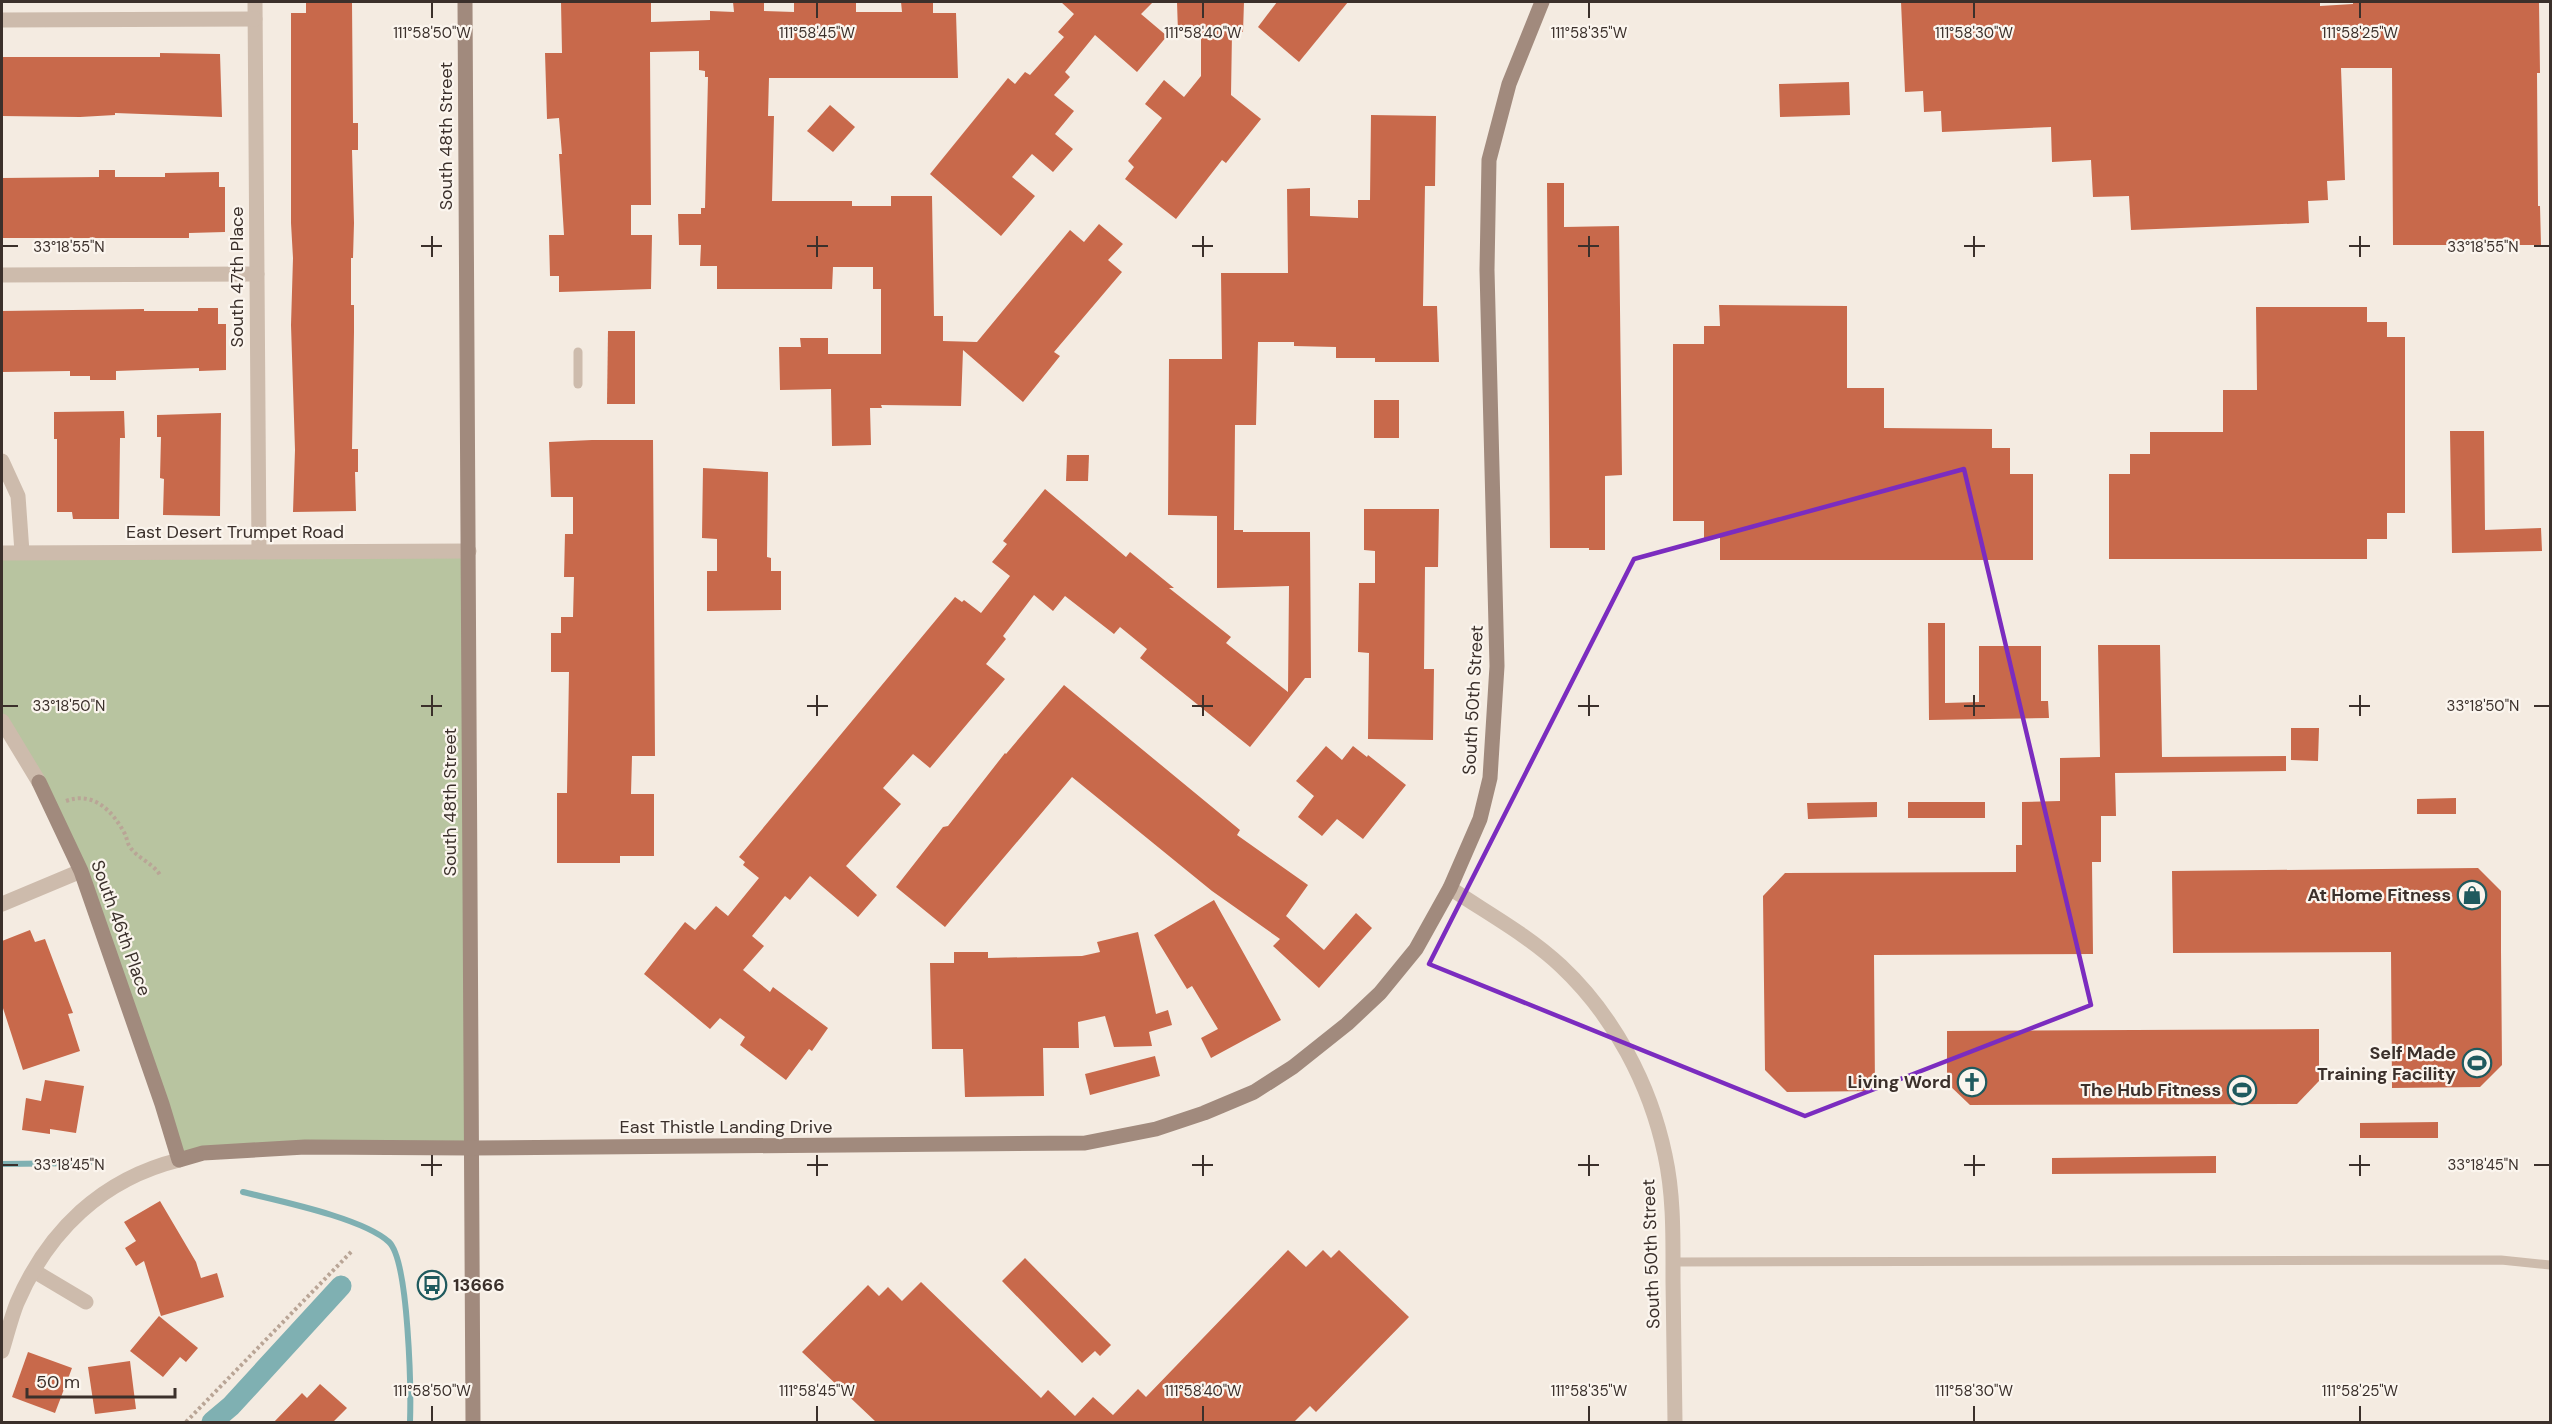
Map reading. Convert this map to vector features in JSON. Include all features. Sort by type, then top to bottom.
[{"type":"street","name":"South 47th Place","points":[[255,2],[259,552]]},
{"type":"street","name":"South 48th Street","points":[[465,2],[473,1422]]},
{"type":"street","name":"South 50th Street","points":[[1542,2],[1509,84],[1489,160],[1487,270],[1497,666],[1490,778],[1480,819],[1450,888],[1560,965],[1590,997],[1622,1043],[1637,1071],[1665,1153],[1673,1217],[1674,1422]]},
{"type":"street","points":[[2,20],[255,19]]},
{"type":"street","points":[[2,275],[257,274]]},
{"type":"street","points":[[2,461],[18,496],[22,552]]},
{"type":"street","name":"East Desert Trumpet Road","points":[[2,553],[469,550]]},
{"type":"street","name":"South 46th Place","points":[[2,720],[39,782],[81,871],[162,1104],[179,1160]]},
{"type":"street","points":[[2,904],[81,871]]},
{"type":"street","name":"East Thistle Landing Drive","points":[[2,1351],[17,1303],[34,1271],[46,1250],[75,1215],[106,1190],[158,1165],[203,1153],[305,1147],[471,1148],[1085,1143],[1156,1129],[1204,1113],[1254,1092],[1293,1066],[1347,1024],[1380,993],[1416,949],[1450,888]]},
{"type":"street","points":[[34,1271],[86,1302]]},
{"type":"lane","points":[[578,352],[578,384]]},
{"type":"lane","points":[[1673,1262],[2501,1260],[2550,1265]]},
{"type":"path","points":[[51,807],[72,799],[93,799],[117,823],[130,847],[157,870],[159,875]]},
{"type":"path","points":[[186,1422],[352,1251]]},
{"type":"highlighted area","points":[[1964,469],[2091,1005],[1805,1116],[1429,964],[1634,559]]},
{"type":"green space","points":[[469,551],[471,1148],[305,1147],[179,1160],[81,871],[2,721],[2,553]]},
{"type":"building","points":[[306,2],[352,2],[353,123],[358,123],[358,150],[352,150],[354,223],[353,258],[351,258],[351,305],[354,305],[352,449],[358,449],[358,472],[355,472],[356,511],[293,512],[295,450],[291,325],[293,258],[291,13],[306,13]]},
{"type":"building","points":[[561,2],[651,2],[651,22],[710,20],[710,11],[734,12],[733,2],[764,2],[764,11],[794,12],[794,2],[856,2],[856,12],[902,12],[901,2],[933,2],[933,13],[956,13],[958,78],[769,78],[768,116],[774,116],[772,201],[852,201],[852,206],[891,206],[891,196],[932,196],[934,316],[943,316],[943,341],[977,342],[1070,230],[1084,242],[1099,224],[1123,244],[1108,260],[1122,272],[1054,352],[1060,356],[1023,402],[963,350],[961,406],[881,405],[882,408],[870,408],[871,445],[832,446],[831,389],[780,390],[779,347],[801,347],[800,338],[828,338],[828,354],[881,354],[881,289],[873,289],[873,267],[833,267],[832,289],[717,289],[717,266],[700,266],[701,245],[679,245],[678,214],[701,214],[701,208],[705,208],[708,77],[705,77],[705,71],[699,70],[699,51],[650,52],[651,205],[631,205],[631,235],[652,235],[651,289],[559,292],[559,276],[550,276],[549,235],[564,235],[559,154],[562,154],[559,118],[547,119],[545,53],[562,53]]},
{"type":"building","points":[[1061,2],[1153,2],[1141,14],[1167,36],[1137,72],[1095,35],[1065,72],[1070,77],[1054,95],[1074,111],[1055,134],[1073,149],[1053,172],[1032,154],[1012,177],[1035,196],[1001,236],[930,174],[1008,78],[1015,84],[1025,72],[1030,75],[1064,37],[1058,32],[1074,14]]},
{"type":"building","points":[[1177,2],[1244,2],[1243,32],[1232,32],[1231,95],[1261,119],[1226,163],[1222,160],[1176,219],[1125,179],[1134,167],[1128,161],[1162,118],[1145,104],[1164,80],[1184,97],[1201,76],[1201,32],[1178,32]]},
{"type":"building","points":[[1277,2],[1348,2],[1299,62],[1258,27]]},
{"type":"building","points":[[1901,2],[2320,2],[2320,6],[2353,4],[2353,2],[2539,2],[2538,206],[2540,206],[2541,245],[2393,245],[2392,68],[2341,68],[2345,180],[2327,181],[2328,200],[2308,201],[2309,223],[2131,230],[2129,196],[2093,197],[2091,160],[2052,162],[2051,127],[1942,132],[1941,111],[1924,112],[1923,91],[1905,92]]},
{"type":"building","points":[[160,53],[220,54],[222,117],[115,113],[115,115],[80,117],[2,116],[2,57],[160,57]]},
{"type":"building","points":[[1849,82],[1850,115],[1780,117],[1779,84]]},
{"type":"building","points":[[830,105],[855,127],[833,152],[807,131]]},
{"type":"building","points":[[1371,115],[1436,116],[1435,186],[1425,186],[1423,306],[1437,306],[1439,362],[1375,362],[1375,358],[1336,358],[1336,347],[1294,346],[1294,342],[1258,342],[1256,425],[1235,425],[1234,530],[1310,532],[1311,678],[1305,678],[1250,747],[1140,658],[1147,649],[1120,627],[1114,634],[1065,596],[1053,611],[1034,595],[1003,636],[1006,639],[986,664],[1005,679],[930,768],[913,754],[883,788],[901,804],[846,866],[877,895],[858,917],[810,876],[790,900],[785,896],[752,936],[764,946],[743,970],[770,992],[773,987],[828,1028],[812,1051],[809,1049],[786,1080],[740,1045],[745,1037],[720,1018],[710,1029],[644,974],[685,922],[695,930],[716,906],[728,916],[759,878],[743,865],[745,862],[739,857],[955,597],[962,602],[964,600],[981,613],[1010,576],[992,562],[1007,544],[1003,541],[1045,489],[1126,557],[1130,552],[1174,588],[1169,588],[1231,637],[1226,643],[1288,692],[1289,586],[1217,588],[1217,516],[1168,515],[1169,359],[1222,359],[1221,273],[1288,273],[1287,189],[1310,188],[1310,216],[1358,218],[1358,200],[1370,200]]},
{"type":"building","points":[[99,170],[115,170],[115,177],[165,177],[165,173],[219,172],[219,187],[225,187],[225,232],[189,233],[189,238],[2,238],[2,178],[99,177]]},
{"type":"building","points":[[1547,183],[1564,183],[1564,227],[1619,226],[1622,475],[1605,476],[1605,550],[1550,548]]},
{"type":"building","points":[[1719,305],[1847,306],[1847,388],[1884,388],[1884,428],[1992,429],[1992,448],[2010,448],[2010,474],[2033,474],[2033,560],[1720,560],[1720,538],[1704,538],[1704,521],[1673,521],[1673,344],[1704,344],[1704,326],[1720,326]]},
{"type":"building","points":[[2256,307],[2367,307],[2367,322],[2387,322],[2387,337],[2405,337],[2405,513],[2387,513],[2387,539],[2367,539],[2367,559],[2109,559],[2109,474],[2130,474],[2130,454],[2150,454],[2150,432],[2223,432],[2223,390],[2257,390]]},
{"type":"building","points":[[198,308],[218,308],[218,324],[226,324],[226,370],[199,371],[199,368],[116,371],[116,380],[90,380],[90,376],[70,376],[70,371],[2,372],[2,311],[144,309],[144,311],[198,311]]},
{"type":"building","points":[[608,331],[635,331],[635,404],[607,404]]},
{"type":"building","points":[[1374,400],[1399,400],[1399,438],[1374,438]]},
{"type":"building","points":[[124,411],[125,438],[120,438],[119,519],[73,519],[72,512],[57,512],[57,439],[54,439],[54,412]]},
{"type":"building","points":[[221,413],[220,516],[163,515],[164,479],[160,478],[161,437],[157,437],[157,415]]},
{"type":"building","points":[[2450,431],[2484,431],[2485,530],[2541,528],[2542,551],[2452,553]]},
{"type":"building","points":[[653,440],[655,756],[632,756],[631,794],[654,794],[654,856],[620,856],[620,863],[557,863],[557,793],[567,793],[569,672],[551,672],[551,633],[561,633],[561,617],[573,617],[574,577],[564,577],[565,534],[573,534],[573,497],[551,497],[549,442]]},
{"type":"building","points":[[1067,455],[1089,455],[1088,481],[1066,481]]},
{"type":"building","points":[[703,468],[768,472],[767,557],[771,558],[771,571],[781,571],[781,610],[707,611],[707,571],[717,571],[717,539],[702,538]]},
{"type":"building","points":[[1364,509],[1439,509],[1438,567],[1425,567],[1424,669],[1434,669],[1433,740],[1368,739],[1369,653],[1358,652],[1359,583],[1375,583],[1375,551],[1364,550]]},
{"type":"building","points":[[1928,623],[1945,623],[1945,703],[1979,702],[1979,646],[2041,646],[2041,701],[2048,701],[2049,718],[1929,720]]},
{"type":"building","points":[[2098,645],[2160,645],[2162,757],[2286,756],[2286,771],[2115,773],[2116,816],[2101,816],[2101,862],[2092,862],[2093,954],[1874,955],[1875,1091],[1787,1092],[1765,1070],[1763,896],[1785,873],[2016,872],[2016,845],[2022,845],[2022,802],[2060,801],[2060,758],[2100,757]]},
{"type":"building","points":[[1064,685],[1240,830],[1237,835],[1308,885],[1286,916],[1324,950],[1356,913],[1372,928],[1319,988],[1273,946],[1280,939],[1212,891],[1072,777],[945,927],[896,887],[943,827],[948,826],[1005,753]]},
{"type":"building","points":[[2291,728],[2319,728],[2318,761],[2291,760]]},
{"type":"building","points":[[1326,746],[1342,760],[1353,746],[1406,785],[1363,839],[1337,819],[1322,836],[1298,817],[1314,796],[1296,781]]},
{"type":"building","points":[[2456,798],[2456,814],[2417,814],[2417,799]]},
{"type":"building","points":[[1877,802],[1877,817],[1808,819],[1807,803]]},
{"type":"building","points":[[1908,802],[1985,802],[1985,818],[1908,818]]},
{"type":"building","points":[[2478,868],[2501,891],[2502,1065],[2480,1087],[2392,1088],[2391,952],[2173,953],[2172,871]]},
{"type":"building","points":[[1214,900],[1281,1020],[1211,1058],[1201,1038],[1218,1029],[1192,986],[1187,989],[1154,935]]},
{"type":"building","points":[[30,930],[35,942],[45,939],[73,1013],[68,1014],[80,1051],[23,1070],[2,1005],[2,941]]},
{"type":"building","points":[[1138,932],[1156,1014],[1168,1010],[1172,1025],[1149,1032],[1152,1046],[1114,1047],[1105,1016],[1078,1022],[1079,1048],[1043,1048],[1044,1096],[965,1097],[963,1049],[932,1049],[930,963],[954,963],[954,952],[988,952],[988,958],[1082,956],[1100,952],[1097,942]]},
{"type":"building","points":[[2319,1029],[2319,1081],[2297,1104],[1970,1105],[1947,1083],[1947,1031]]},
{"type":"building","points":[[1155,1056],[1160,1076],[1090,1095],[1085,1074]]},
{"type":"building","points":[[45,1080],[84,1086],[76,1133],[50,1129],[50,1134],[22,1130],[26,1098],[41,1101]]},
{"type":"building","points":[[2438,1122],[2438,1138],[2360,1138],[2360,1123]]},
{"type":"building","points":[[2216,1156],[2216,1173],[2052,1174],[2052,1158]]},
{"type":"building","points":[[160,1201],[196,1262],[201,1278],[217,1273],[224,1297],[161,1316],[144,1261],[136,1266],[125,1248],[136,1241],[124,1222]]},
{"type":"building","points":[[1288,1250],[1306,1267],[1323,1250],[1331,1258],[1339,1250],[1409,1317],[1316,1412],[1310,1406],[1294,1422],[876,1422],[802,1352],[868,1285],[879,1296],[888,1287],[902,1301],[921,1282],[1041,1398],[1048,1390],[1075,1416],[1093,1397],[1113,1415],[1138,1389],[1146,1397]]},
{"type":"building","points":[[1025,1258],[1111,1345],[1100,1356],[1095,1351],[1082,1363],[1002,1281]]},
{"type":"building","points":[[159,1316],[198,1348],[186,1362],[180,1357],[163,1377],[130,1351]]},
{"type":"building","points":[[28,1352],[72,1368],[55,1413],[12,1397]]},
{"type":"building","points":[[130,1361],[136,1409],[95,1414],[88,1367]]},
{"type":"building","points":[[320,1384],[347,1408],[333,1422],[274,1422],[302,1393],[307,1398]]},
{"type":"waterway","points":[[2,1164],[89,1163]]},
{"type":"waterway","points":[[243,1192],[341,1218],[377,1233],[389,1242],[396,1254],[405,1299],[410,1422]]},
{"type":"waterway","points":[[212,1422],[231,1406],[341,1286]]},
{"type":"place","name":"At Home Fitness","points":[[2472,895]]},
{"type":"place","name":"Self Made Training Facility","points":[[2477,1063]]},
{"type":"place","name":"Living Word","points":[[1972,1082]]},
{"type":"place","name":"The Hub Fitness","points":[[2242,1090]]},
{"type":"place","name":"13666","points":[[432,1285]]}]
